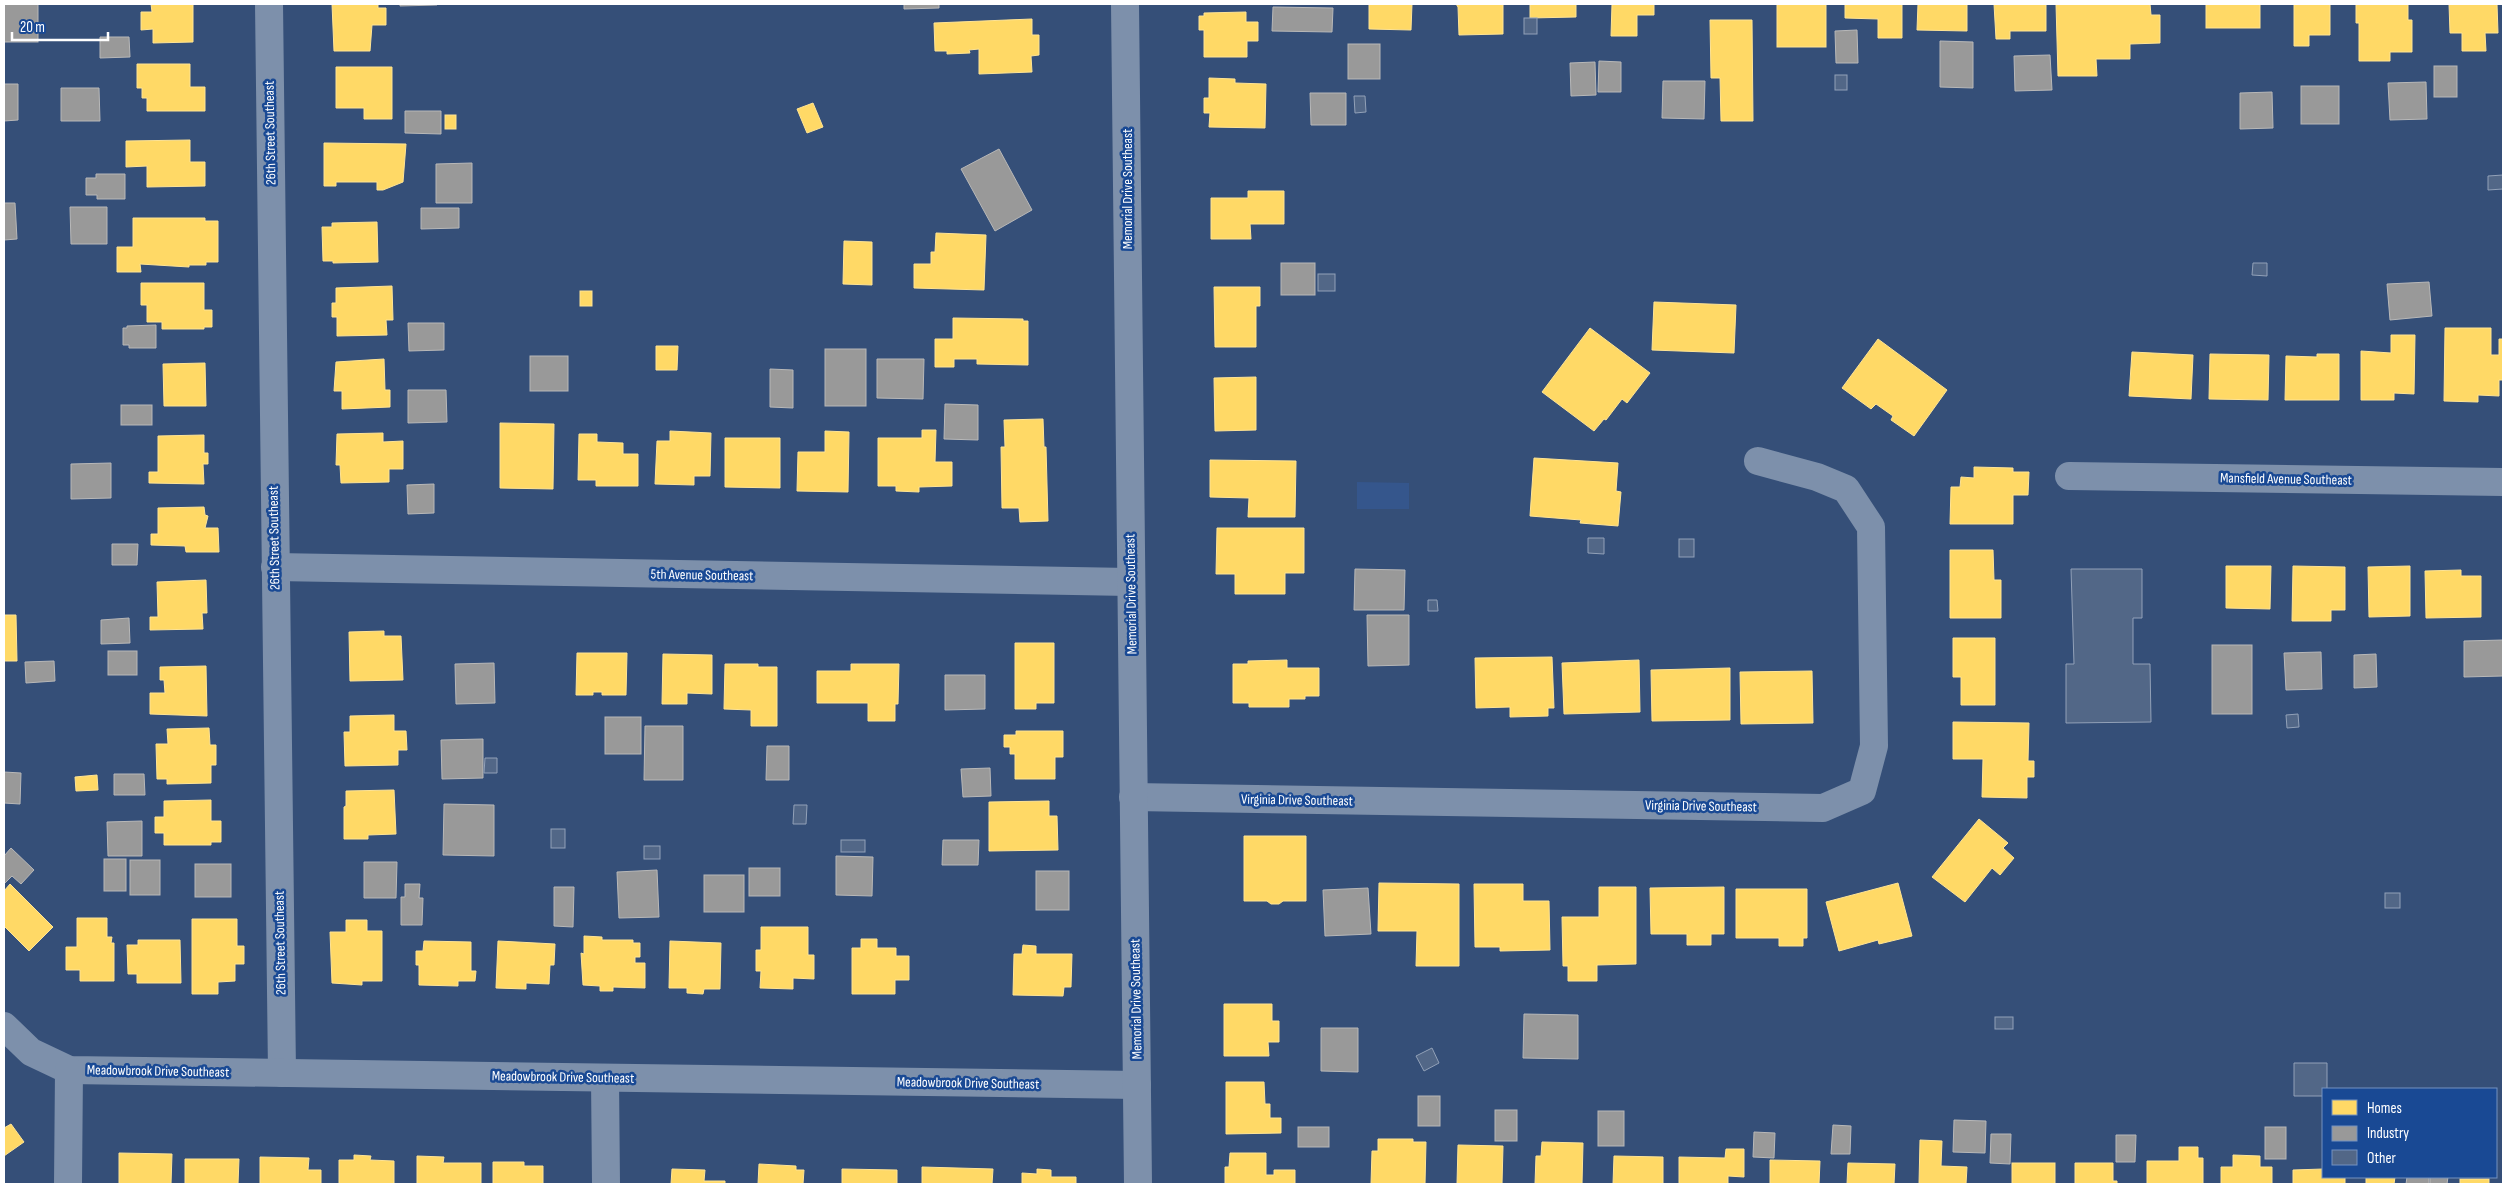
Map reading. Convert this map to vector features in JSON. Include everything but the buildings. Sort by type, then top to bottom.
[{"type":"street","name":"26th Street Southeast","points":[[269,4],[282,1072]]},
{"type":"street","name":"Memorial Drive Southeast","points":[[1125,4],[1138,1184]]},
{"type":"street","name":"Virginia Drive Southeast","points":[[1133,797],[1823,808],[1862,791],[1874,746],[1871,527],[1846,489],[1817,477],[1758,461]]},
{"type":"street","name":"Mansfield Avenue Southeast","points":[[2069,476],[2503,482]]},
{"type":"street","name":"5th Avenue Southeast","points":[[275,567],[1130,582]]},
{"type":"street","name":"Meadowbrook Drive Southeast","points":[[4,1026],[31,1052],[68,1070],[1137,1085]]},
{"type":"street","points":[[68,1070],[68,1184]]},
{"type":"street","points":[[605,1078],[606,1184]]},
{"type":"water","points":[[1357,482],[1409,483],[1409,509],[1357,509]]}]
